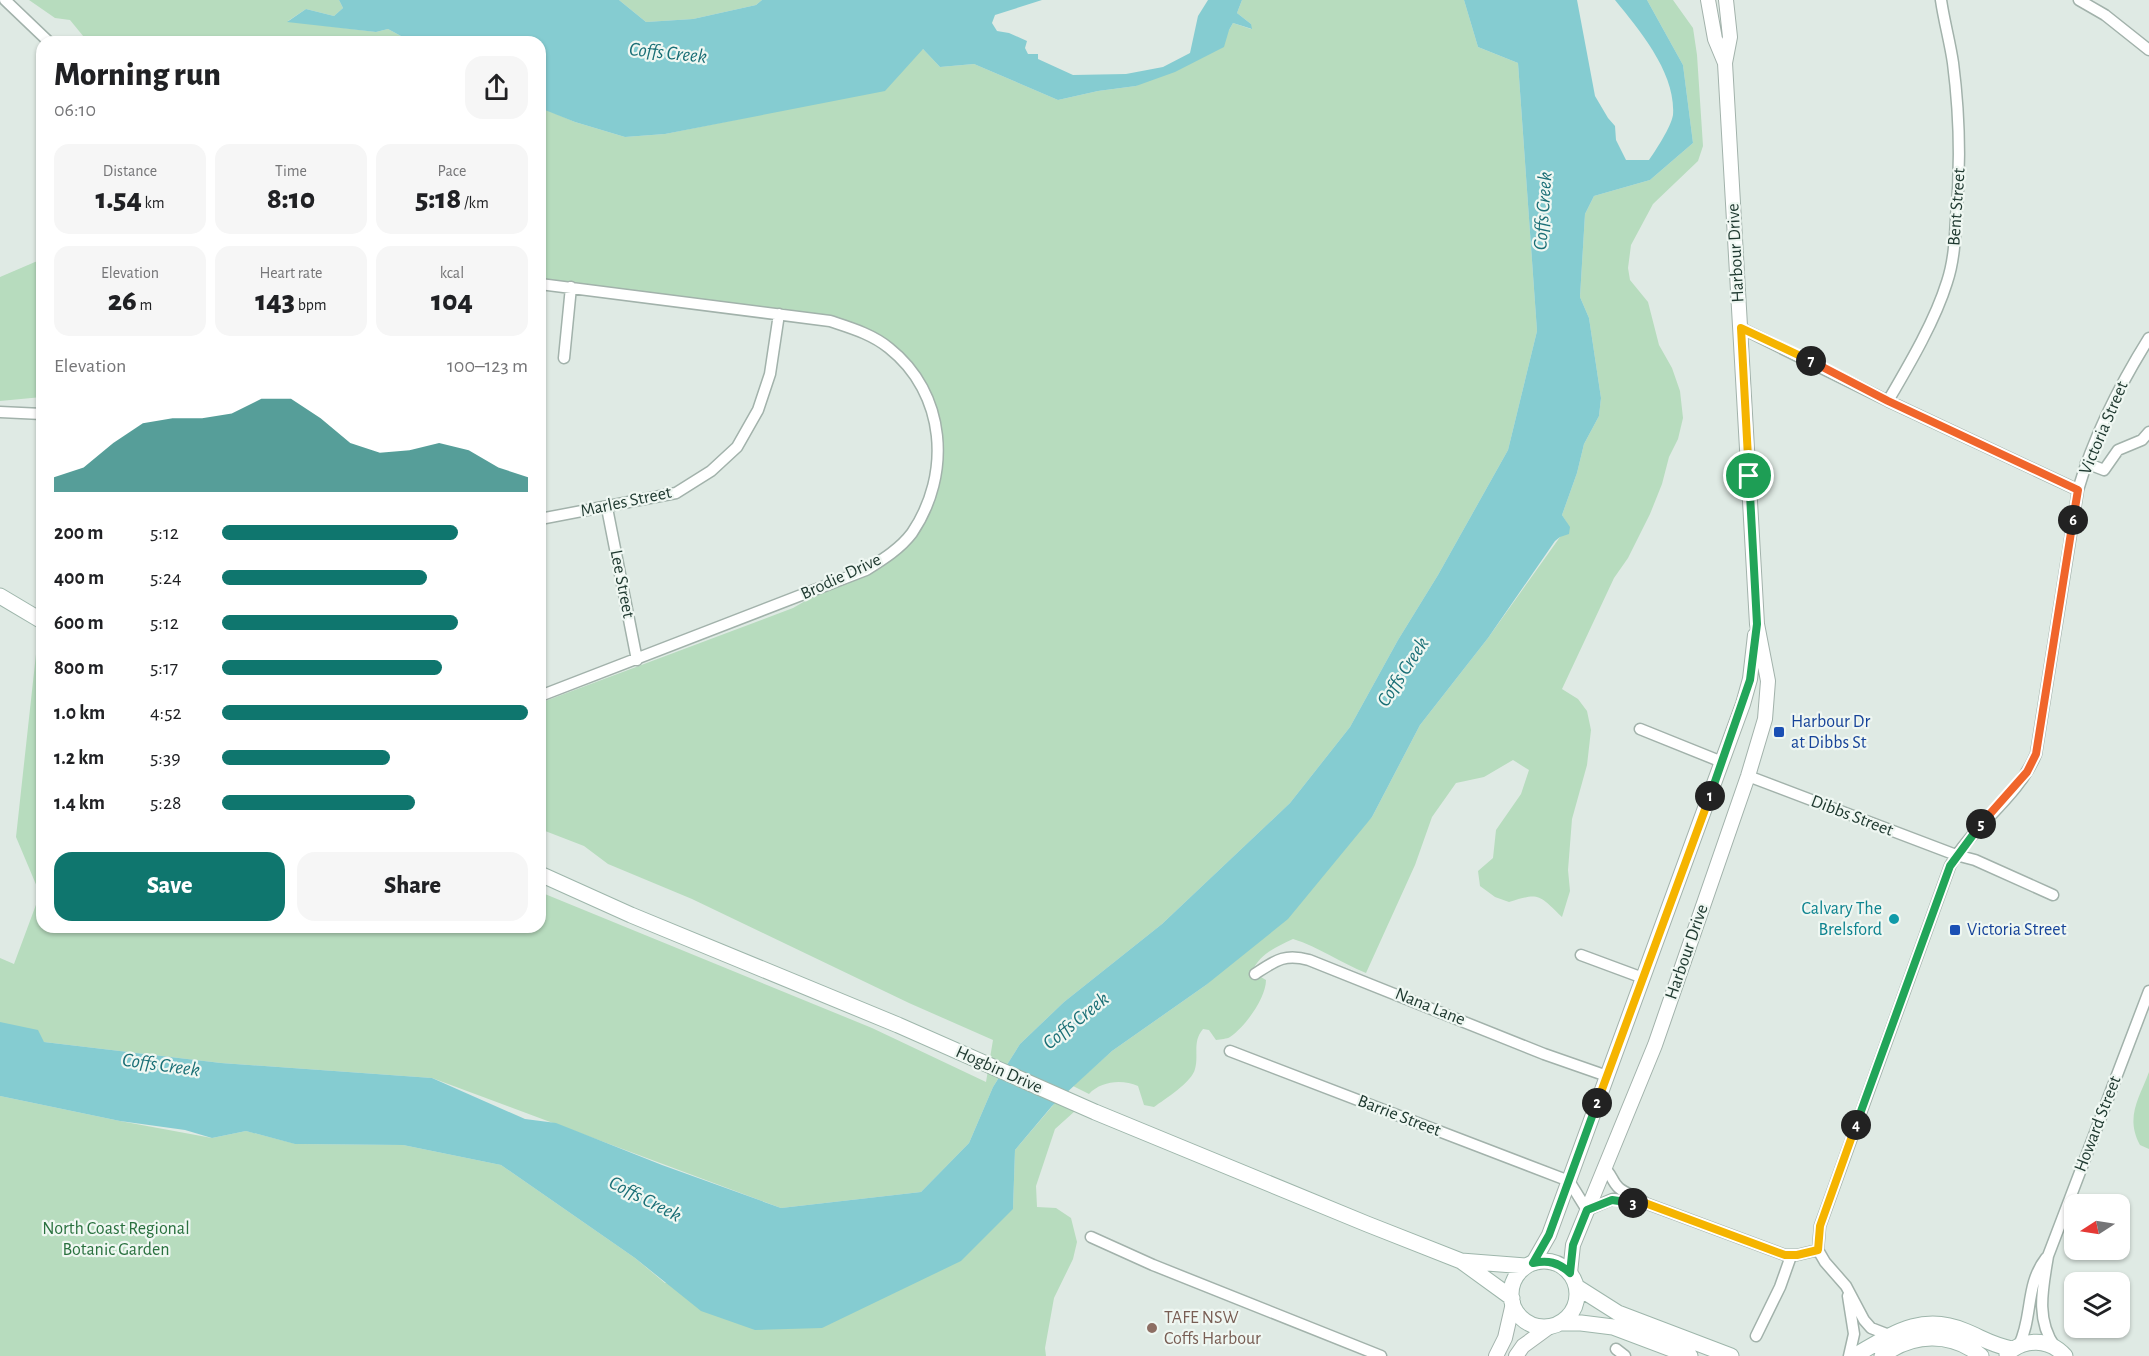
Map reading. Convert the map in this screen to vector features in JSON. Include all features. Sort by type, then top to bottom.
[{"type":"main road","points":[[0,596],[36,617]]},
{"type":"main road","name":"Hogbin Drive","points":[[546,877],[631,915],[898,1026],[1249,1177],[1461,1261],[1512,1301]]},
{"type":"main road","name":"Hogbin Drive","points":[[1461,1261],[1530,1264]]},
{"type":"main road","points":[[1554,1325],[1568,1317],[1574,1308],[1577,1287],[1570,1273],[1553,1262],[1543,1261],[1530,1264],[1514,1280],[1512,1301],[1517,1312],[1531,1324],[1554,1325],[1581,1323],[1612,1327],[1690,1356]]},
{"type":"main road","points":[[1577,1287],[1625,1317],[1731,1356]]},
{"type":"main road","points":[[1854,1356],[1889,1335],[1911,1326],[1939,1323],[1966,1331],[1989,1343],[2012,1350],[2037,1342],[2060,1352]]},
{"type":"main road","points":[[1882,1356],[1908,1342],[1940,1338],[1967,1346],[1980,1356]]},
{"type":"street","points":[[5,0],[43,36]]},
{"type":"street","name":"Harbour Drive","points":[[1708,0],[1715,39],[1725,63]]},
{"type":"street","name":"Harbour Drive","points":[[1570,1273],[1573,1245],[1655,1045],[1748,776],[1765,719],[1768,681],[1757,624],[1725,63],[1730,37],[1726,0]]},
{"type":"street","name":"Bent Street","points":[[1888,401],[1913,358],[1939,301],[1947,282],[1953,254],[1960,174],[1960,136],[1953,61],[1941,0]]},
{"type":"street","points":[[2079,0],[2105,15],[2149,50]]},
{"type":"street","name":"Brodie Drive","points":[[546,285],[830,321],[861,331],[889,348],[917,377],[933,412],[939,450],[935,483],[927,505],[911,533],[898,548],[866,570],[546,694]]},
{"type":"street","points":[[564,358],[571,288]]},
{"type":"street","name":"Marles Street","points":[[546,518],[676,493],[711,471],[736,447],[758,410],[770,374],[779,314]]},
{"type":"street","points":[[1741,328],[1888,401],[2078,490]]},
{"type":"street","name":"Victoria Street","points":[[1818,1250],[1820,1226],[1946,877],[1956,855],[2027,772],[2036,754],[2078,490],[2086,463],[2112,401],[2149,338]]},
{"type":"street","points":[[0,412],[36,414]]},
{"type":"street","points":[[2086,463],[2104,470],[2118,450],[2142,440],[2149,432]]},
{"type":"street","name":"Lee Street","points":[[607,508],[637,660]]},
{"type":"street","name":"Harbour Drive","points":[[1530,1264],[1549,1235],[1722,762],[1750,680],[1757,624]]},
{"type":"street","points":[[1640,729],[1722,762]]},
{"type":"street","name":"Dibbs Street","points":[[1748,776],[1956,855],[1975,860],[2053,895]]},
{"type":"street","points":[[1581,955],[1643,978]]},
{"type":"street","name":"Nana Lane","points":[[1255,974],[1275,961],[1293,956],[1309,960],[1544,1054],[1607,1076]]},
{"type":"street","name":"Howard Street","points":[[2012,1350],[2026,1324],[2034,1278],[2048,1256],[2149,991]]},
{"type":"street","name":"Barrie Street","points":[[1230,1051],[1569,1181]]},
{"type":"street","points":[[1604,1168],[1611,1173],[1614,1183],[1622,1190],[1639,1197],[1645,1203]]},
{"type":"street","points":[[1569,1181],[1587,1210],[1612,1200],[1645,1203],[1775,1252],[1791,1256],[1818,1250],[1825,1262],[1846,1286],[1864,1320],[1871,1328],[1889,1335]]},
{"type":"street","points":[[1091,1237],[1152,1265],[1381,1356]]},
{"type":"street","points":[[1756,1336],[1780,1287],[1791,1256]]},
{"type":"street","name":"Howard Street","points":[[2048,1256],[2041,1300],[2042,1313],[2047,1334],[2060,1352]]},
{"type":"street","points":[[1846,1286],[1854,1334],[1849,1356]]},
{"type":"street","points":[[1496,1356],[1505,1338],[1512,1301]]},
{"type":"street","points":[[1516,1356],[1523,1346],[1554,1325]]},
{"type":"street","points":[[1616,1349],[1625,1356]]},
{"type":"green space","points":[[29,0],[339,0],[343,8],[334,16],[306,9],[288,21],[376,32],[388,29],[401,36],[83,36],[70,20],[55,18]]},
{"type":"green space","points":[[619,0],[762,0],[756,5],[693,19],[646,22]]},
{"type":"green space","points":[[1242,0],[1464,0],[1478,47],[1518,63],[1537,331],[1508,450],[1350,727],[1290,803],[1162,924],[1064,1002],[1020,1044],[993,1087],[969,1143],[921,1192],[781,1208],[432,1078],[221,1063],[44,1042],[0,1023],[0,958],[14,964],[36,905],[36,933],[546,933],[546,894],[872,1028],[986,1082],[993,1040],[909,1003],[692,899],[608,864],[584,846],[546,831],[546,701],[793,608],[899,547],[935,483],[933,412],[889,348],[830,321],[546,285],[546,110],[575,122],[625,137],[665,134],[754,116],[923,49],[940,67],[974,64],[1058,100],[1136,86],[1229,30],[1233,23],[1251,29],[1251,24],[1237,13]]},
{"type":"green space","points":[[1647,0],[1673,0],[1693,28],[1697,55],[1703,146],[1698,161],[1653,204],[1631,245],[1628,268],[1630,280],[1648,302],[1659,345],[1672,368],[1680,391],[1683,418],[1678,439],[1669,457],[1662,484],[1650,514],[1628,558],[1614,578],[1562,689],[1578,699],[1587,711],[1591,730],[1587,765],[1572,819],[1568,870],[1570,891],[1562,917],[1538,898],[1527,897],[1509,902],[1495,897],[1480,886],[1478,871],[1493,858],[1496,830],[1521,794],[1529,770],[1513,760],[1484,777],[1456,783],[1432,817],[1415,865],[1366,973],[1293,939],[1269,952],[1255,966],[1252,972],[1266,980],[1259,1003],[1248,1019],[1226,1039],[1216,1040],[1209,1030],[1203,1029],[1198,1039],[1193,1074],[1177,1090],[1154,1107],[1144,1105],[1138,1086],[1125,1082],[1112,1082],[1099,1086],[1089,1094],[1073,1086],[1112,1051],[1206,985],[1372,817],[1420,725],[1488,638],[1560,537],[1567,523],[1562,515],[1577,473],[1584,444],[1599,416],[1601,398],[1589,318],[1580,297],[1585,214],[1594,196],[1650,180],[1693,143],[1683,65]]},
{"type":"green space","points":[[36,262],[36,398],[0,401],[0,277]]},
{"type":"green space","points":[[36,654],[36,884],[16,837]]},
{"type":"green space","points":[[2149,1072],[2149,1149],[2140,1145],[2134,1126],[2134,1117],[2135,1108]]},
{"type":"green space","name":"North Coast Regional Botanic Garden","points":[[0,1096],[212,1138],[246,1131],[296,1144],[403,1145],[501,1165],[635,1258],[665,1283],[1013,1209],[1015,1150],[1055,1103],[1075,1111],[1055,1129],[1036,1186],[1037,1207],[1056,1208],[1071,1218],[1077,1242],[1073,1259],[1054,1298],[1045,1348],[1046,1356],[0,1356]]},
{"type":"water","name":"Coffs Creek","points":[[339,0],[619,0],[646,22],[693,19],[756,5],[762,0],[1042,0],[995,15],[992,23],[997,31],[1009,33],[1027,41],[1025,48],[1028,54],[1038,54],[1038,59],[1073,75],[1126,74],[1163,67],[1190,53],[1198,16],[1208,0],[1242,0],[1237,13],[1251,24],[1252,29],[1233,23],[1224,47],[1175,72],[1136,86],[1058,100],[974,64],[940,67],[923,49],[885,91],[665,134],[625,137],[546,110],[546,36],[401,36],[388,29],[376,32],[287,22],[306,9],[334,16],[343,8]]},
{"type":"water","name":"Coffs Creek","points":[[1464,0],[1577,0],[1595,96],[1615,126],[1616,140],[1626,160],[1649,160],[1672,120],[1672,99],[1663,68],[1645,39],[1615,0],[1647,0],[1683,65],[1693,143],[1650,180],[1594,196],[1585,214],[1580,297],[1589,318],[1601,398],[1599,416],[1584,444],[1577,473],[1562,515],[1570,527],[1569,534],[1555,541],[1488,638],[1420,725],[1372,817],[1288,919],[1206,985],[1112,1051],[1052,1106],[1015,1150],[1013,1209],[961,1261],[822,1328],[755,1330],[701,1311],[635,1258],[501,1165],[403,1145],[295,1144],[246,1131],[212,1138],[185,1130],[120,1121],[0,1096],[0,1022],[38,1030],[44,1042],[221,1063],[432,1078],[525,1119],[556,1123],[662,1165],[781,1208],[921,1192],[969,1143],[993,1087],[1020,1044],[1064,1002],[1162,924],[1290,803],[1350,727],[1508,450],[1537,331],[1518,63],[1478,47]]},
{"type":"place","name":"Harbour Dr at Dibbs St","points":[[1779,732]]},
{"type":"place","name":"Calvary The Brelsford","points":[[1894,919]]},
{"type":"place","name":"Victoria Street","points":[[1955,930]]},
{"type":"place","name":"TAFE NSW Coffs Harbour","points":[[1152,1328]]},
{"type":"route","points":[[1741,328],[1888,401],[2078,490],[2036,754],[2027,772],[1978,828],[1950,866],[1820,1226],[1818,1250],[1791,1256],[1785,1255],[1645,1203],[1636,1204],[1612,1200],[1587,1210],[1573,1245],[1570,1273],[1553,1262],[1533,1263],[1549,1235],[1750,680],[1757,624],[1749,476],[1741,328]]}]
